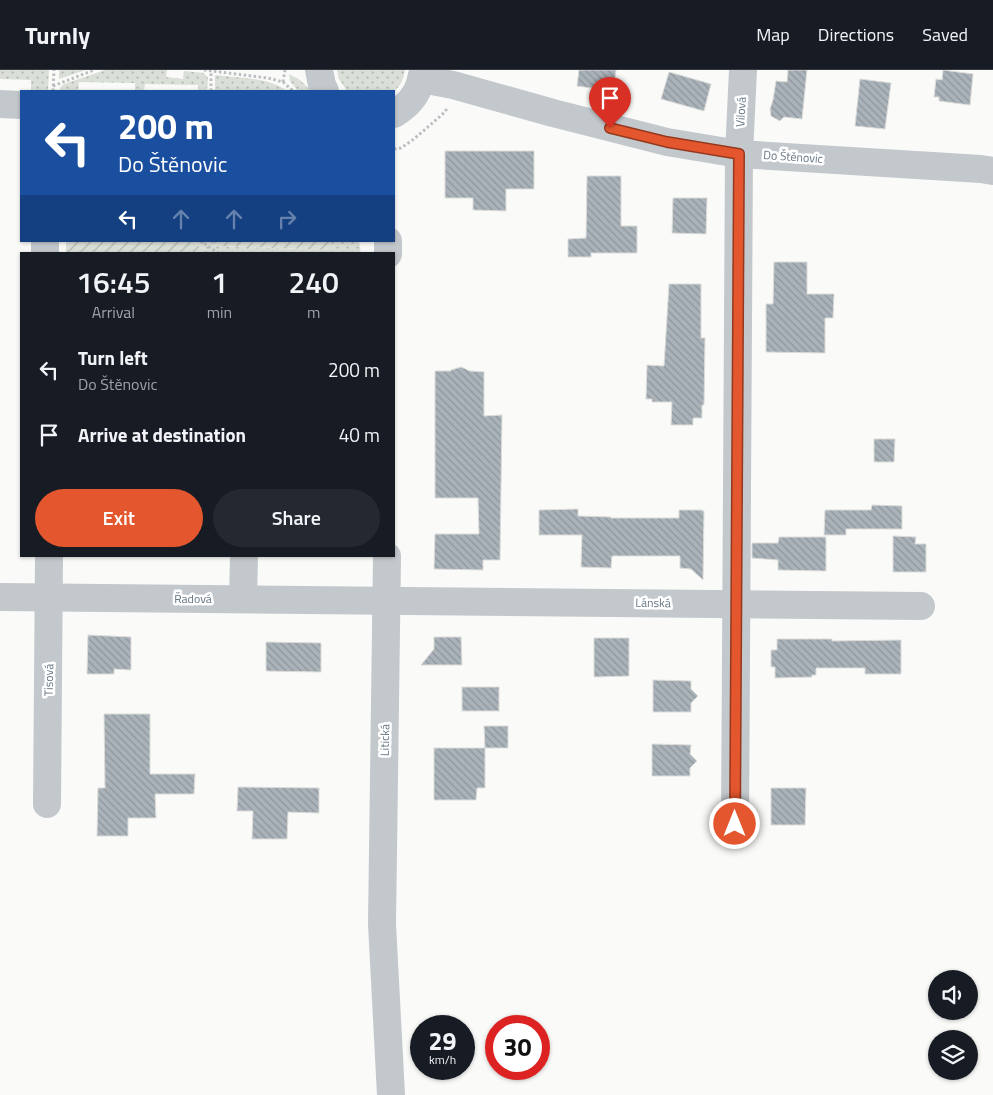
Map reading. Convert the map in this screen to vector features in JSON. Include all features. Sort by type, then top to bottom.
[{"type":"street","points":[[319,70],[324,90]]},
{"type":"street","name":"Vilová","points":[[735,824],[739,154],[743,70]]},
{"type":"street","points":[[395,113],[412,100],[418,90],[422,74]]},
{"type":"street","name":"Do Štěnovic","points":[[422,74],[453,85],[553,113],[667,142],[739,154],[993,171]]},
{"type":"street","points":[[0,104],[20,105]]},
{"type":"street","name":"Tisová","points":[[47,804],[49,557]]},
{"type":"street","points":[[243,599],[244,557]]},
{"type":"street","name":"Litická","points":[[387,557],[382,924],[391,1095]]},
{"type":"street","name":"Řadová","points":[[0,597],[386,601]]},
{"type":"street","name":"Lánská","points":[[386,601],[921,606]]},
{"type":"path","points":[[53,90],[54,70]]},
{"type":"path","points":[[53,86],[94,70]]},
{"type":"path","points":[[204,70],[268,78],[283,82],[291,90]]},
{"type":"path","points":[[283,82],[285,70]]},
{"type":"path","points":[[211,90],[212,71]]},
{"type":"path","points":[[202,242],[217,252]]},
{"type":"shaded area","points":[[0,70],[49,70],[48,90],[31,90],[31,80],[0,79]]},
{"type":"shaded area","points":[[59,70],[86,70],[59,79]]},
{"type":"shaded area","points":[[105,70],[167,70],[166,77],[183,79],[184,71],[204,73],[208,78],[207,90],[198,90],[198,85],[145,84],[144,90],[135,90],[135,83],[79,82],[78,90],[60,90],[64,84]]},
{"type":"shaded area","points":[[337,70],[405,70],[404,76],[395,91],[346,90],[339,79]]},
{"type":"shaded area","points":[[289,74],[300,80],[310,90],[297,90],[290,81]]},
{"type":"shaded area","points":[[215,75],[262,81],[285,90],[215,90]]},
{"type":"shaded area","points":[[66,242],[193,242],[208,252],[66,252]]},
{"type":"shaded area","points":[[193,242],[212,242],[218,246],[331,250],[331,242],[359,242],[361,252],[208,252]]},
{"type":"shaded area","points":[[212,242],[331,242],[331,250],[218,246]]},
{"type":"building","points":[[579,70],[616,70],[613,91],[577,86]]},
{"type":"building","points":[[788,70],[807,70],[802,119],[784,117],[780,121],[771,116],[770,109],[776,81],[787,82]]},
{"type":"building","points":[[943,70],[973,74],[970,105],[939,101],[939,97],[934,97],[936,79],[942,80]]},
{"type":"building","points":[[669,72],[711,84],[704,111],[661,99]]},
{"type":"building","points":[[860,79],[891,83],[885,129],[855,126]]},
{"type":"building","points":[[445,151],[534,151],[534,189],[506,189],[506,211],[473,210],[473,198],[445,198]]},
{"type":"building","points":[[587,176],[621,176],[621,226],[637,226],[637,253],[591,253],[591,257],[568,257],[568,239],[586,238]]},
{"type":"building","points":[[673,198],[707,198],[706,234],[672,233]]},
{"type":"building","points":[[774,262],[807,262],[807,294],[834,294],[833,318],[825,318],[825,353],[766,352],[766,304],[773,304]]},
{"type":"building","points":[[669,284],[701,284],[701,338],[705,338],[704,405],[702,405],[702,418],[693,418],[693,425],[671,425],[672,402],[652,402],[652,399],[646,399],[647,365],[664,366]]},
{"type":"building","points":[[461,367],[470,371],[484,372],[484,416],[502,415],[500,560],[483,560],[483,570],[434,569],[435,534],[479,534],[478,498],[435,498],[435,371],[451,371]]},
{"type":"building","points":[[874,439],[895,439],[894,462],[874,462]]},
{"type":"building","points":[[872,505],[902,506],[902,529],[846,529],[846,535],[824,535],[825,510],[871,510]]},
{"type":"building","points":[[578,509],[578,516],[611,518],[679,518],[679,510],[704,511],[703,580],[691,569],[680,568],[680,556],[612,556],[611,568],[581,567],[582,535],[539,535],[539,510]]},
{"type":"building","points":[[893,536],[916,537],[915,544],[926,544],[926,572],[893,572]]},
{"type":"building","points":[[779,537],[826,537],[826,571],[778,570],[778,560],[752,558],[752,543],[778,543]]},
{"type":"building","points":[[88,635],[131,637],[131,670],[114,669],[114,674],[87,674]]},
{"type":"building","points":[[434,637],[461,637],[462,665],[421,665],[434,649]]},
{"type":"building","points":[[594,638],[629,638],[629,676],[594,677]]},
{"type":"building","points":[[777,639],[832,639],[832,641],[901,640],[901,674],[865,674],[865,668],[816,668],[816,675],[812,675],[812,677],[775,678],[775,667],[771,667],[771,650],[777,650]]},
{"type":"building","points":[[266,642],[321,643],[321,672],[266,671]]},
{"type":"building","points":[[653,680],[691,681],[691,689],[698,696],[691,703],[691,712],[653,712]]},
{"type":"building","points":[[462,687],[499,687],[499,711],[462,711]]},
{"type":"building","points":[[104,714],[150,714],[150,774],[195,774],[194,794],[155,794],[156,818],[128,818],[128,836],[97,836],[98,788],[105,788]]},
{"type":"building","points":[[484,726],[508,726],[508,748],[485,748]]},
{"type":"building","points":[[652,744],[691,745],[690,754],[697,761],[690,768],[690,776],[652,776]]},
{"type":"building","points":[[434,748],[485,748],[485,788],[477,788],[476,800],[434,800]]},
{"type":"building","points":[[238,787],[319,788],[319,813],[288,812],[287,839],[252,839],[253,811],[237,811]]},
{"type":"building","points":[[771,788],[806,788],[805,825],[771,825]]},
{"type":"route","points":[[610,128],[667,142],[739,154],[735,824]]}]
